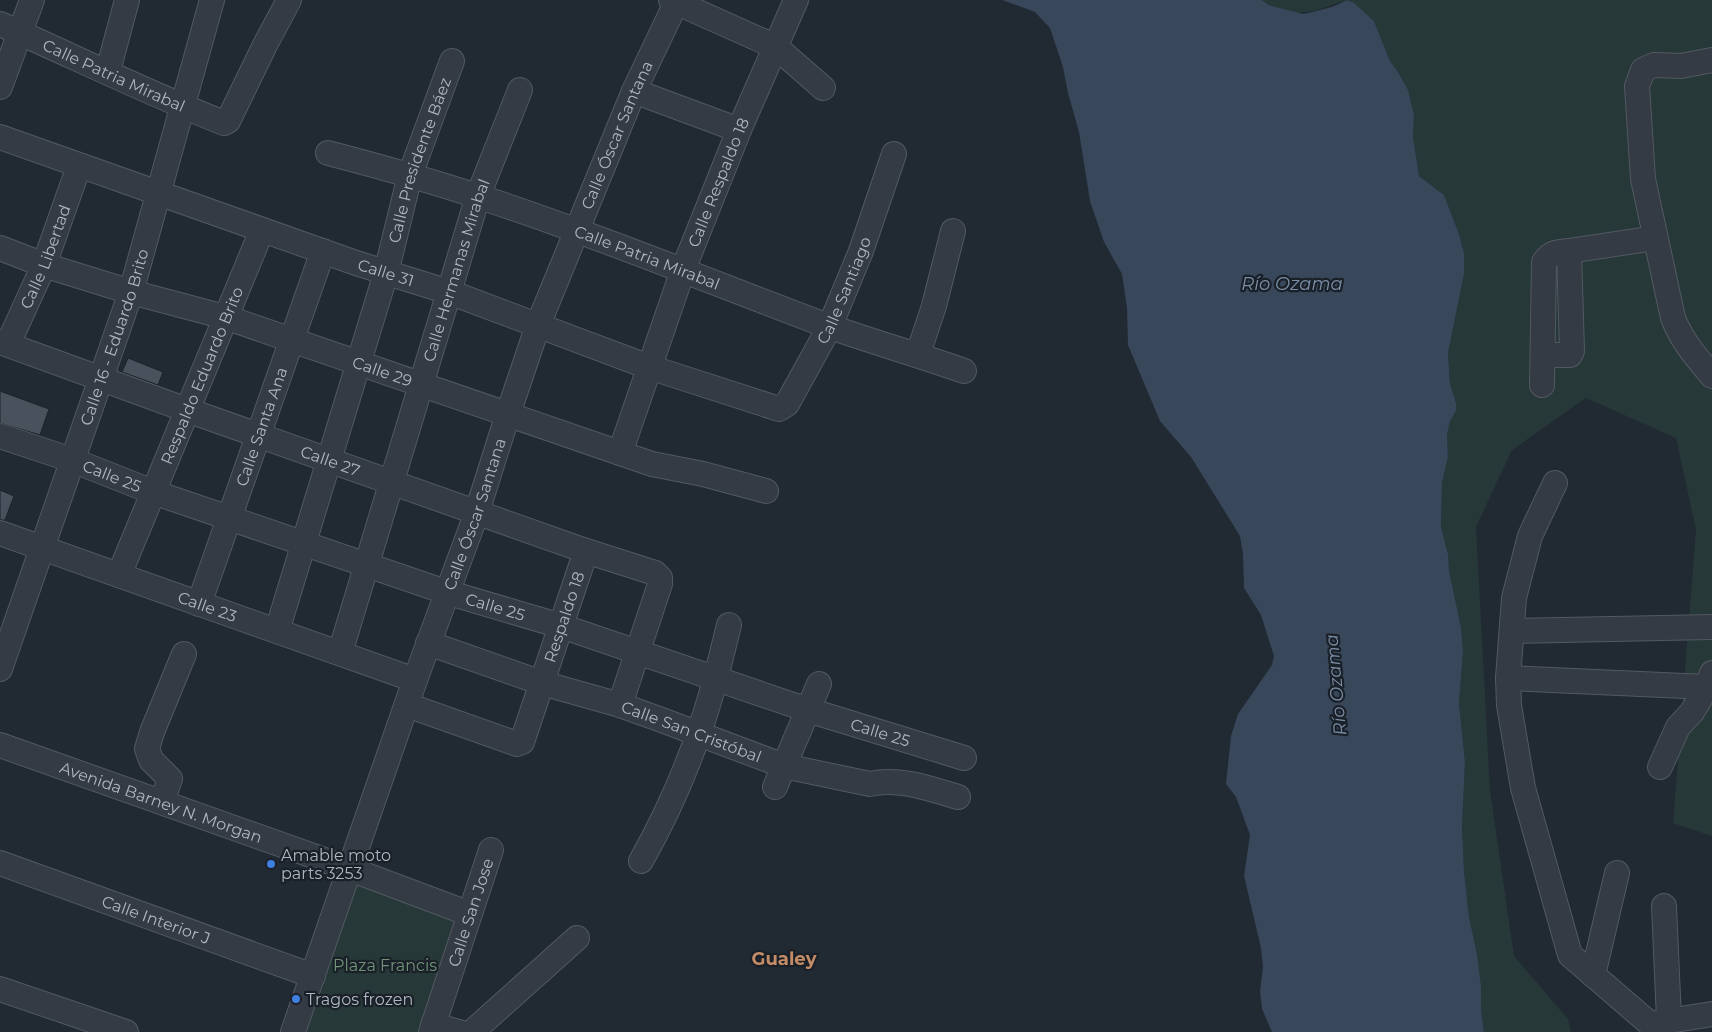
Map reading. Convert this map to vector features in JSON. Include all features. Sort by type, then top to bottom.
[{"type":"street","points":[[0,87],[10,29],[32,0]]},
{"type":"street","points":[[108,72],[127,0]]},
{"type":"street","name":"Calle 16 - Eduardo Brito","points":[[0,668],[6,630],[41,548],[131,292],[212,0]]},
{"type":"street","name":"Calle Patria Mirabal","points":[[10,29],[224,124],[228,121],[289,0]]},
{"type":"street","name":"Calle Respaldo 18","points":[[620,453],[682,270],[739,130],[796,0]]},
{"type":"street","points":[[674,2],[776,47],[823,88]]},
{"type":"street","name":"Calle Óscar Santana","points":[[293,1032],[446,592],[477,512],[538,325],[634,91],[674,2]]},
{"type":"street","points":[[1712,60],[1681,66],[1654,64],[1642,70],[1637,86],[1643,178],[1673,318],[1690,351],[1712,376]]},
{"type":"street","name":"Calle Presidente Báez","points":[[277,631],[386,273],[410,174],[452,61]]},
{"type":"street","name":"Calle Hermanas Mirabal","points":[[340,653],[478,196],[520,90]]},
{"type":"street","points":[[634,91],[739,130]]},
{"type":"street","name":"Calle 31","points":[[0,138],[386,273],[449,292],[649,367],[771,407]]},
{"type":"street","name":"Calle Patria Mirabal","points":[[328,153],[410,174],[478,196],[578,231],[830,326],[964,371]]},
{"type":"street","name":"Calle Santiago","points":[[771,407],[779,409],[787,404],[830,326],[861,251],[894,154]]},
{"type":"street","name":"Calle Libertad","points":[[4,343],[44,265],[79,166]]},
{"type":"street","name":"Respaldo Eduardo Brito","points":[[119,575],[262,230]]},
{"type":"street","points":[[918,354],[934,306],[953,231]]},
{"type":"street","points":[[1542,385],[1543,355],[1566,356],[1570,355],[1572,351],[1569,251],[1655,238]]},
{"type":"street","name":"Calle 29","points":[[0,248],[44,265],[131,292],[225,317],[652,464],[703,474],[766,491]]},
{"type":"street","name":"Calle Santa Ana","points":[[199,604],[323,251]]},
{"type":"street","name":"Calle 27","points":[[4,343],[586,552],[654,573],[660,578],[660,584],[638,652]]},
{"type":"street","name":"Calle 25","points":[[0,436],[72,460],[153,492],[230,519],[446,592],[561,626],[808,710],[964,758]]},
{"type":"street","points":[[1555,483],[1530,536],[1514,598],[1508,678],[1509,705],[1523,788],[1570,955],[1656,1025],[1712,1014]]},
{"type":"street","name":"Calle 23","points":[[0,534],[415,680]]},
{"type":"street","name":"Respaldo 18","points":[[407,705],[517,744],[522,742],[586,552]]},
{"type":"street","points":[[641,860],[665,814],[699,733],[729,625]]},
{"type":"street","points":[[1512,631],[1712,627]]},
{"type":"street","name":"Calle San Cristóbal","points":[[428,643],[542,683],[620,706],[699,733],[779,776],[919,786],[958,797]]},
{"type":"street","points":[[620,706],[638,652]]},
{"type":"street","points":[[162,802],[170,779],[152,760],[147,749],[152,732],[184,654]]},
{"type":"street","points":[[1508,678],[1710,683]]},
{"type":"street","points":[[1660,766],[1678,727],[1692,712],[1710,683]]},
{"type":"street","points":[[779,776],[819,684]]},
{"type":"street","name":"Avenida Barney N. Morgan","points":[[0,745],[350,869],[470,914]]},
{"type":"street","name":"Calle San Jose","points":[[432,1029],[490,850]]},
{"type":"street","name":"Calle Interior J","points":[[0,863],[313,976]]},
{"type":"street","points":[[1593,975],[1617,873]]},
{"type":"street","points":[[1656,1025],[1664,906]]},
{"type":"street","points":[[472,1032],[577,938]]},
{"type":"street","points":[[0,989],[126,1032]]},
{"type":"street","points":[[432,1029],[459,1032]]},
{"type":"green space","points":[[1262,0],[1346,0],[1314,11],[1294,12],[1284,11]]},
{"type":"green space","points":[[1347,0],[1712,0],[1712,836],[1673,823],[1696,530],[1676,438],[1586,398],[1512,450],[1476,527],[1490,790],[1514,956],[1568,1019],[1571,1032],[1484,1032],[1481,1010],[1481,986],[1477,954],[1469,917],[1464,871],[1462,826],[1465,762],[1459,703],[1463,652],[1461,627],[1449,571],[1448,554],[1441,527],[1442,483],[1448,457],[1447,435],[1450,421],[1456,411],[1456,403],[1450,384],[1448,353],[1464,274],[1464,253],[1444,195],[1419,176],[1413,137],[1414,115],[1408,91],[1390,61],[1374,21]]},
{"type":"green space","name":"Plaza Francis","points":[[354,876],[463,916],[425,1032],[299,1032]]},
{"type":"water","name":"Río Ozama","points":[[1002,0],[1262,0],[1269,5],[1304,14],[1332,7],[1347,0],[1354,3],[1374,21],[1390,61],[1408,90],[1414,115],[1413,137],[1419,176],[1444,195],[1464,253],[1464,274],[1448,353],[1450,384],[1456,403],[1456,411],[1450,421],[1447,435],[1448,457],[1442,483],[1441,527],[1448,554],[1449,571],[1461,627],[1463,652],[1459,703],[1465,762],[1462,826],[1464,871],[1469,917],[1477,954],[1481,986],[1481,1010],[1484,1032],[1272,1032],[1262,1009],[1260,991],[1263,967],[1261,948],[1244,876],[1250,835],[1236,797],[1226,784],[1231,736],[1238,714],[1272,665],[1274,656],[1261,615],[1244,588],[1243,554],[1240,536],[1191,457],[1160,421],[1128,345],[1127,308],[1122,274],[1104,242],[1090,201],[1079,132],[1063,67],[1050,28],[1035,12]]},
{"type":"building","points":[[128,358],[163,372],[158,385],[122,372]]},
{"type":"building","points":[[0,391],[49,409],[40,435],[0,423]]},
{"type":"building","points":[[0,490],[14,496],[5,520],[0,520]]},
{"type":"place","name":"Amable moto parts 3253","points":[[271,864]]},
{"type":"place","name":"Tragos frozen","points":[[296,999]]},
{"type":"district","name":"Gualey","points":[[784,959]]}]
